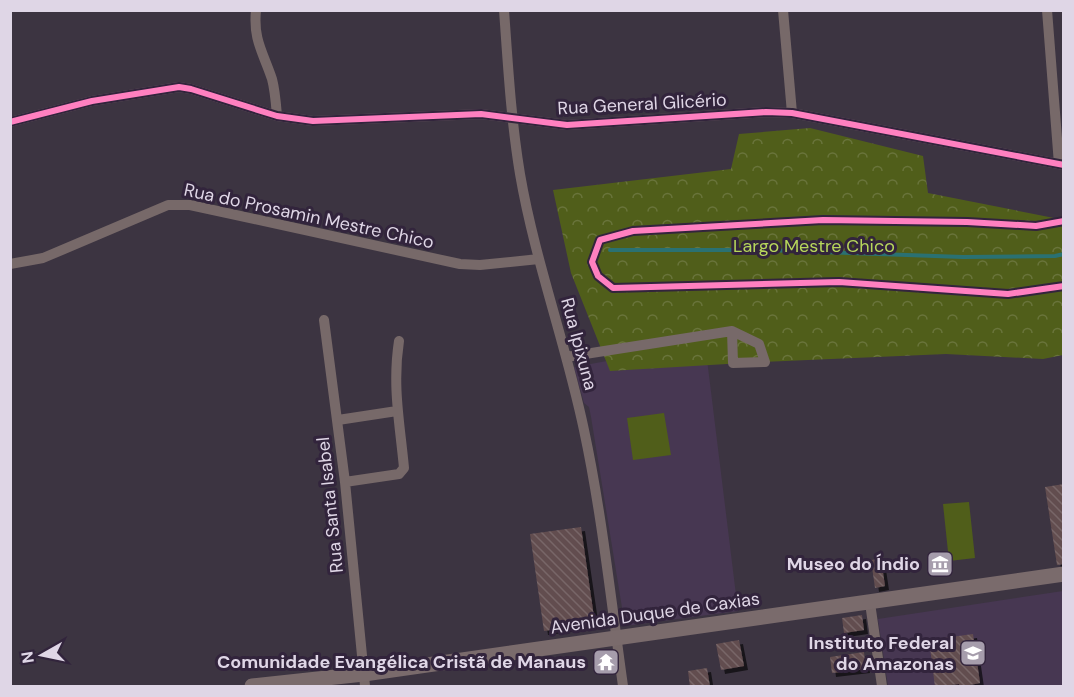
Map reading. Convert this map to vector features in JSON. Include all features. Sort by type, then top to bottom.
[{"type":"street","points":[[256,10],[256,40],[273,82],[277,116]]},
{"type":"street","name":"Rua Ipixuna","points":[[504,10],[520,175],[539,259],[584,429],[622,687]]},
{"type":"street","points":[[783,10],[792,113]]},
{"type":"street","points":[[1047,10],[1061,165]]},
{"type":"street","name":"Rua General Glicério","points":[[10,122],[92,101],[179,87],[191,88],[277,116],[313,121],[481,114],[567,125],[766,112],[792,113],[1061,165]]},
{"type":"street","name":"Rua do Prosamin Mestre Chico","points":[[10,264],[43,258],[168,205],[177,204],[309,230],[460,264],[480,265],[539,259]]},
{"type":"street","name":"Rua Santa Isabel","points":[[324,320],[345,482],[364,680]]},
{"type":"street","points":[[566,357],[732,331]]},
{"type":"street","points":[[345,482],[394,476],[402,472],[404,468],[395,376],[399,342]]},
{"type":"street","points":[[338,420],[397,411]]},
{"type":"street","name":"Avenida Duque de Caxias","points":[[252,687],[364,680],[616,638],[1064,574]]},
{"type":"street","points":[[870,603],[882,687]]},
{"type":"shaded area","points":[[705,343],[738,611],[625,626],[591,417],[589,407],[584,403],[574,367]]},
{"type":"shaded area","name":"Instituto Federal do Amazonas","points":[[1063,591],[1063,686],[888,686],[878,619]]},
{"type":"green space","name":"Largo Mestre Chico","points":[[810,128],[923,156],[928,193],[1059,219],[1063,217],[1063,355],[1043,359],[946,354],[610,371],[571,273],[553,190],[731,169],[739,134]]},
{"type":"green space","points":[[664,413],[671,455],[633,460],[627,418]]},
{"type":"green space","points":[[969,502],[975,558],[949,561],[943,504]]},
{"type":"building","points":[[1064,484],[1064,564],[1057,565],[1045,487]]},
{"type":"building","points":[[581,527],[595,624],[544,631],[530,534]]},
{"type":"building","points":[[881,559],[885,586],[875,588],[871,560]]},
{"type":"building","points":[[862,615],[864,630],[844,633],[842,618]]},
{"type":"building","points":[[973,634],[980,683],[960,687],[959,684],[935,687],[929,640]]},
{"type":"building","points":[[739,640],[744,666],[721,670],[716,644]]},
{"type":"building","points":[[864,652],[866,669],[832,673],[830,657]]},
{"type":"building","points":[[707,668],[710,687],[690,687],[688,671]]},
{"type":"waterway","points":[[610,250],[766,250],[963,257],[1064,254]]},
{"type":"cycle path","points":[[10,122],[92,101],[179,87],[277,116],[313,121],[481,114],[567,125],[766,112],[792,113],[1064,165]]},
{"type":"cycle path","points":[[1064,221],[1036,226],[967,222],[823,220],[633,231],[600,240],[592,262],[598,276],[613,288],[839,282],[1008,294],[1064,286]]},
{"type":"place","name":"Museo do Índio","points":[[940,564]]},
{"type":"place","name":"Instituto Federal do Amazonas","points":[[973,653]]},
{"type":"place","name":"Comunidade Evangélica Cristã de Manaus","points":[[606,662]]}]
